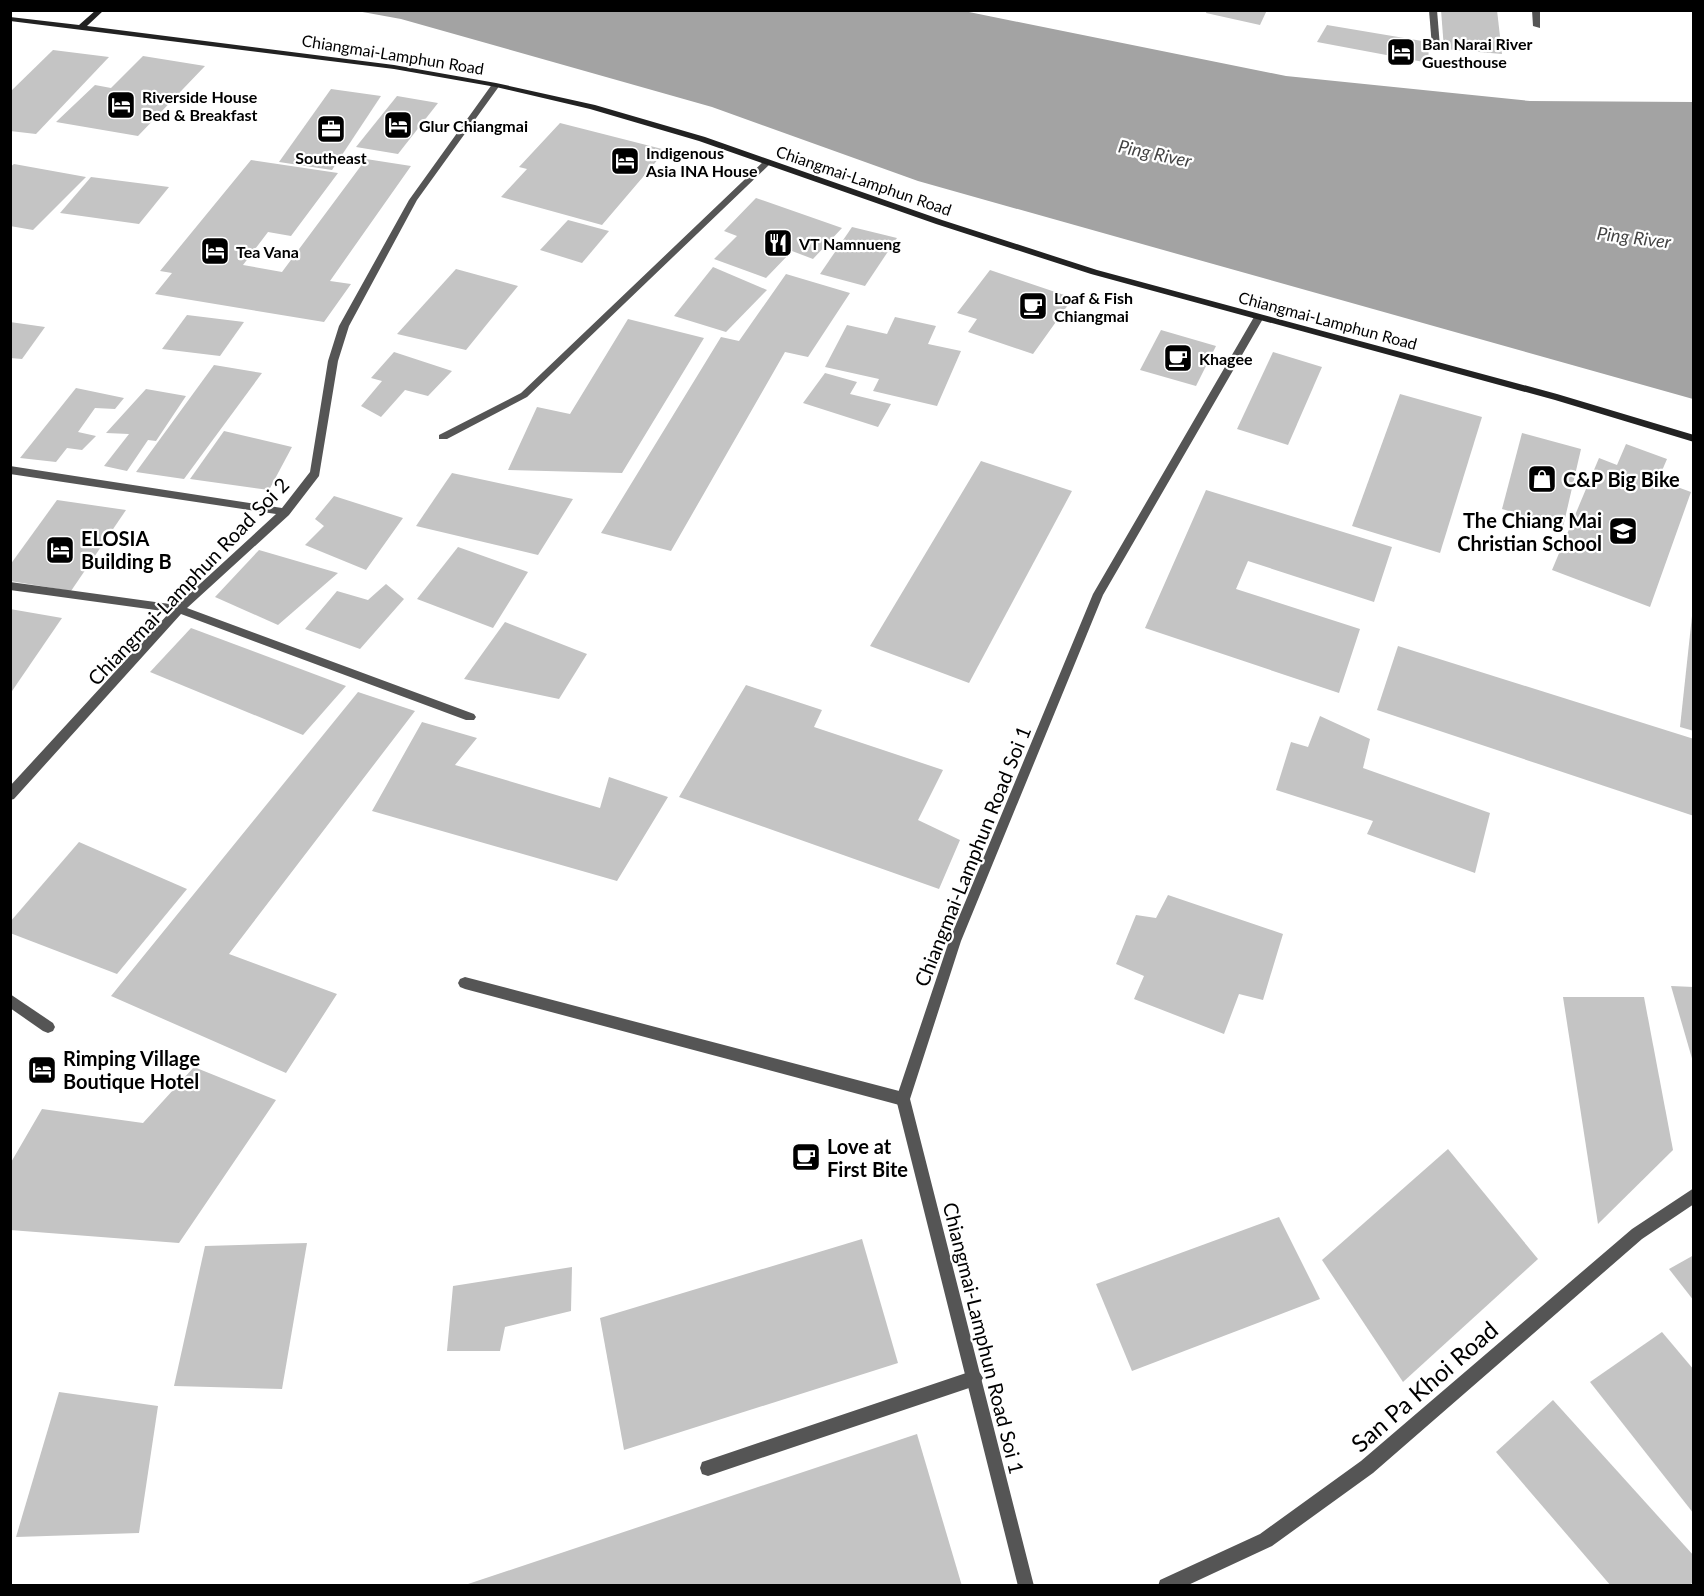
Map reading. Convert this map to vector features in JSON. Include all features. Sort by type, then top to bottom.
[{"type":"main road","points":[[82,27],[101,10]]},
{"type":"main road","name":"Chiangmai-Lamphun Road","points":[[10,20],[394,67],[592,107],[702,139],[767,163],[1094,272],[1557,397],[1694,439]]},
{"type":"street","points":[[1432,10],[1436,47]]},
{"type":"street","points":[[1536,10],[1537,26]]},
{"type":"street","name":"Chiangmai-Lamphun Road Soi 2","points":[[10,795],[179,609],[285,512],[315,473],[333,361],[344,327],[413,200],[496,86]]},
{"type":"street","points":[[443,436],[524,395],[767,163]]},
{"type":"street","name":"Chiangmai-Lamphun Road Soi 1","points":[[1026,1586],[903,1099],[955,941],[1098,594],[1259,317]]},
{"type":"street","points":[[10,470],[285,512]]},
{"type":"street","points":[[10,585],[179,609],[470,717]]},
{"type":"street","points":[[465,982],[903,1099]]},
{"type":"street","points":[[10,1000],[48,1027]]},
{"type":"street","name":"San Pa Khoi Road","points":[[1166,1586],[1266,1540],[1367,1467],[1637,1234],[1694,1195]]},
{"type":"street","points":[[708,1468],[975,1378]]},
{"type":"water","name":"Ping River","points":[[357,11],[964,11],[1286,76],[1530,101],[1693,102],[1693,399],[918,181],[712,107],[401,19]]},
{"type":"building","points":[[1207,10],[1267,10],[1260,25],[1206,13]]},
{"type":"building","points":[[1441,10],[1497,10],[1502,54],[1444,49]]},
{"type":"building","name":"Ban Narai River Guesthouse","points":[[1327,25],[1428,42],[1429,63],[1317,42]]},
{"type":"building","points":[[53,50],[109,57],[36,134],[10,131],[10,92]]},
{"type":"building","name":"Riverside House Bed & Breakfast","points":[[143,56],[205,66],[138,136],[56,122],[95,85],[111,88]]},
{"type":"building","name":"Southeast","points":[[331,89],[381,96],[332,170],[279,162]]},
{"type":"building","name":"Glur Chiangmai","points":[[397,96],[438,103],[398,154],[356,147]]},
{"type":"building","points":[[560,123],[666,150],[602,225],[501,197],[527,169],[519,167]]},
{"type":"building","name":"Tea Vana","points":[[366,159],[411,166],[330,281],[351,284],[324,322],[155,294],[172,273],[160,271],[251,160],[338,173],[291,236],[268,232],[243,265],[282,272]]},
{"type":"building","points":[[14,164],[86,177],[33,230],[10,226],[10,167]]},
{"type":"building","points":[[91,177],[169,187],[139,224],[60,213]]},
{"type":"building","name":"VT Namnueng","points":[[756,198],[842,228],[813,259],[792,251],[766,278],[714,259],[737,236],[724,231]]},
{"type":"building","points":[[568,220],[609,231],[582,263],[540,250]]},
{"type":"building","points":[[852,227],[897,238],[865,286],[820,274]]},
{"type":"building","points":[[713,267],[767,290],[726,332],[674,316]]},
{"type":"building","points":[[456,269],[518,286],[466,350],[397,334]]},
{"type":"building","points":[[990,270],[1073,298],[1033,354],[968,332],[977,319],[957,313]]},
{"type":"building","points":[[786,274],[850,293],[808,357],[785,352],[671,551],[601,533],[721,337],[739,341]]},
{"type":"building","points":[[187,315],[244,322],[220,356],[162,349]]},
{"type":"building","points":[[895,317],[936,326],[928,344],[961,351],[937,406],[873,391],[879,379],[825,367],[847,325],[887,334]]},
{"type":"building","points":[[628,319],[704,338],[622,473],[508,470],[537,407],[570,414]]},
{"type":"building","points":[[10,322],[45,327],[22,359],[10,358]]},
{"type":"building","name":"Khagee","points":[[1161,330],[1216,346],[1196,386],[1140,370]]},
{"type":"building","points":[[394,352],[452,371],[428,396],[405,390],[381,417],[361,406],[382,381],[371,378]]},
{"type":"building","points":[[1273,352],[1322,367],[1288,445],[1237,429]]},
{"type":"building","points":[[214,365],[262,373],[184,479],[136,472]]},
{"type":"building","points":[[825,373],[857,382],[850,394],[891,404],[878,427],[803,403]]},
{"type":"building","points":[[76,388],[124,398],[115,409],[95,408],[78,432],[96,436],[82,450],[67,448],[56,462],[20,458]]},
{"type":"building","points":[[146,389],[186,396],[156,441],[148,440],[127,471],[104,466],[129,434],[106,433]]},
{"type":"building","points":[[1400,394],[1482,417],[1440,553],[1352,526]]},
{"type":"building","points":[[224,431],[292,447],[269,490],[190,479]]},
{"type":"building","name":"C&P Big Bike","points":[[1522,433],[1581,449],[1563,527],[1502,509]]},
{"type":"building","name":"The Chiang Mai Christian School","points":[[1626,444],[1667,459],[1658,480],[1691,492],[1650,607],[1552,570],[1599,458],[1617,465]]},
{"type":"building","points":[[981,461],[1072,491],[969,683],[870,646]]},
{"type":"building","points":[[452,473],[573,499],[538,555],[416,526]]},
{"type":"building","points":[[1206,490],[1392,547],[1374,602],[1248,561],[1236,589],[1360,629],[1339,693],[1145,628]]},
{"type":"building","points":[[334,496],[403,518],[366,570],[305,545],[324,526],[315,519]]},
{"type":"building","name":"ELOSIA Building B","points":[[57,500],[126,510],[71,591],[10,581],[10,565]]},
{"type":"building","points":[[458,547],[528,572],[493,628],[417,599]]},
{"type":"building","points":[[259,550],[338,573],[278,625],[215,597]]},
{"type":"building","points":[[386,584],[404,599],[360,649],[305,629],[337,591],[368,600]]},
{"type":"building","points":[[10,609],[62,618],[10,694]]},
{"type":"building","points":[[1692,616],[1694,616],[1694,731],[1680,727]]},
{"type":"building","points":[[505,622],[587,654],[559,699],[464,679]]},
{"type":"building","points":[[191,628],[346,686],[303,735],[150,672]]},
{"type":"building","points":[[1398,646],[1694,739],[1694,816],[1377,710]]},
{"type":"building","points":[[746,685],[822,710],[814,727],[943,770],[918,820],[960,840],[939,889],[679,797]]},
{"type":"building","points":[[358,692],[415,711],[229,954],[337,994],[286,1073],[111,996]]},
{"type":"building","points":[[1320,716],[1370,739],[1363,768],[1490,813],[1475,873],[1367,834],[1373,821],[1276,790],[1291,742],[1308,747]]},
{"type":"building","points":[[422,722],[477,738],[455,765],[600,808],[609,777],[668,797],[617,881],[372,811]]},
{"type":"building","points":[[79,842],[187,889],[117,974],[10,933],[10,922]]},
{"type":"building","points":[[1168,895],[1283,934],[1263,1000],[1239,994],[1224,1034],[1134,999],[1144,976],[1116,964],[1136,915],[1156,918]]},
{"type":"building","points":[[1671,986],[1694,987],[1694,1062],[1693,1062]]},
{"type":"building","points":[[1563,997],[1644,997],[1673,1150],[1598,1224]]},
{"type":"building","points":[[194,1067],[276,1100],[179,1243],[10,1230],[10,1164],[42,1109],[143,1123]]},
{"type":"building","points":[[1448,1149],[1538,1259],[1403,1382],[1322,1260]]},
{"type":"building","points":[[1279,1217],[1320,1299],[1132,1371],[1096,1284]]},
{"type":"building","points":[[862,1239],[898,1363],[624,1450],[600,1318]]},
{"type":"building","points":[[307,1243],[282,1389],[174,1386],[205,1246]]},
{"type":"building","points":[[1694,1255],[1694,1301],[1669,1269]]},
{"type":"building","points":[[572,1267],[571,1311],[505,1327],[500,1351],[447,1351],[453,1286]]},
{"type":"building","points":[[1662,1332],[1694,1370],[1694,1514],[1590,1382]]},
{"type":"building","points":[[59,1392],[158,1406],[139,1533],[16,1537]]},
{"type":"building","points":[[1553,1400],[1694,1556],[1694,1581],[1689,1586],[1611,1586],[1496,1452]]},
{"type":"building","points":[[917,1434],[962,1586],[465,1585]]},
{"type":"place","name":"Ban Narai River Guesthouse","points":[[1401,52]]},
{"type":"place","name":"Riverside House Bed & Breakfast","points":[[121,105]]},
{"type":"place","name":"Glur Chiangmai","points":[[398,125]]},
{"type":"place","name":"Southeast","points":[[331,129]]},
{"type":"place","name":"Indigenous Asia INA House","points":[[625,161]]},
{"type":"place","name":"VT Namnueng","points":[[778,243]]},
{"type":"place","name":"Tea Vana","points":[[215,251]]},
{"type":"place","name":"Loaf & Fish Chiangmai","points":[[1033,306]]},
{"type":"place","name":"Khagee","points":[[1178,358]]},
{"type":"place","name":"C&P Big Bike","points":[[1542,479]]},
{"type":"place","name":"The Chiang Mai Christian School","points":[[1623,531]]},
{"type":"place","name":"ELOSIA Building B","points":[[60,550]]},
{"type":"place","name":"Rimping Village Boutique Hotel","points":[[42,1070]]},
{"type":"place","name":"Love at First Bite","points":[[806,1157]]}]
